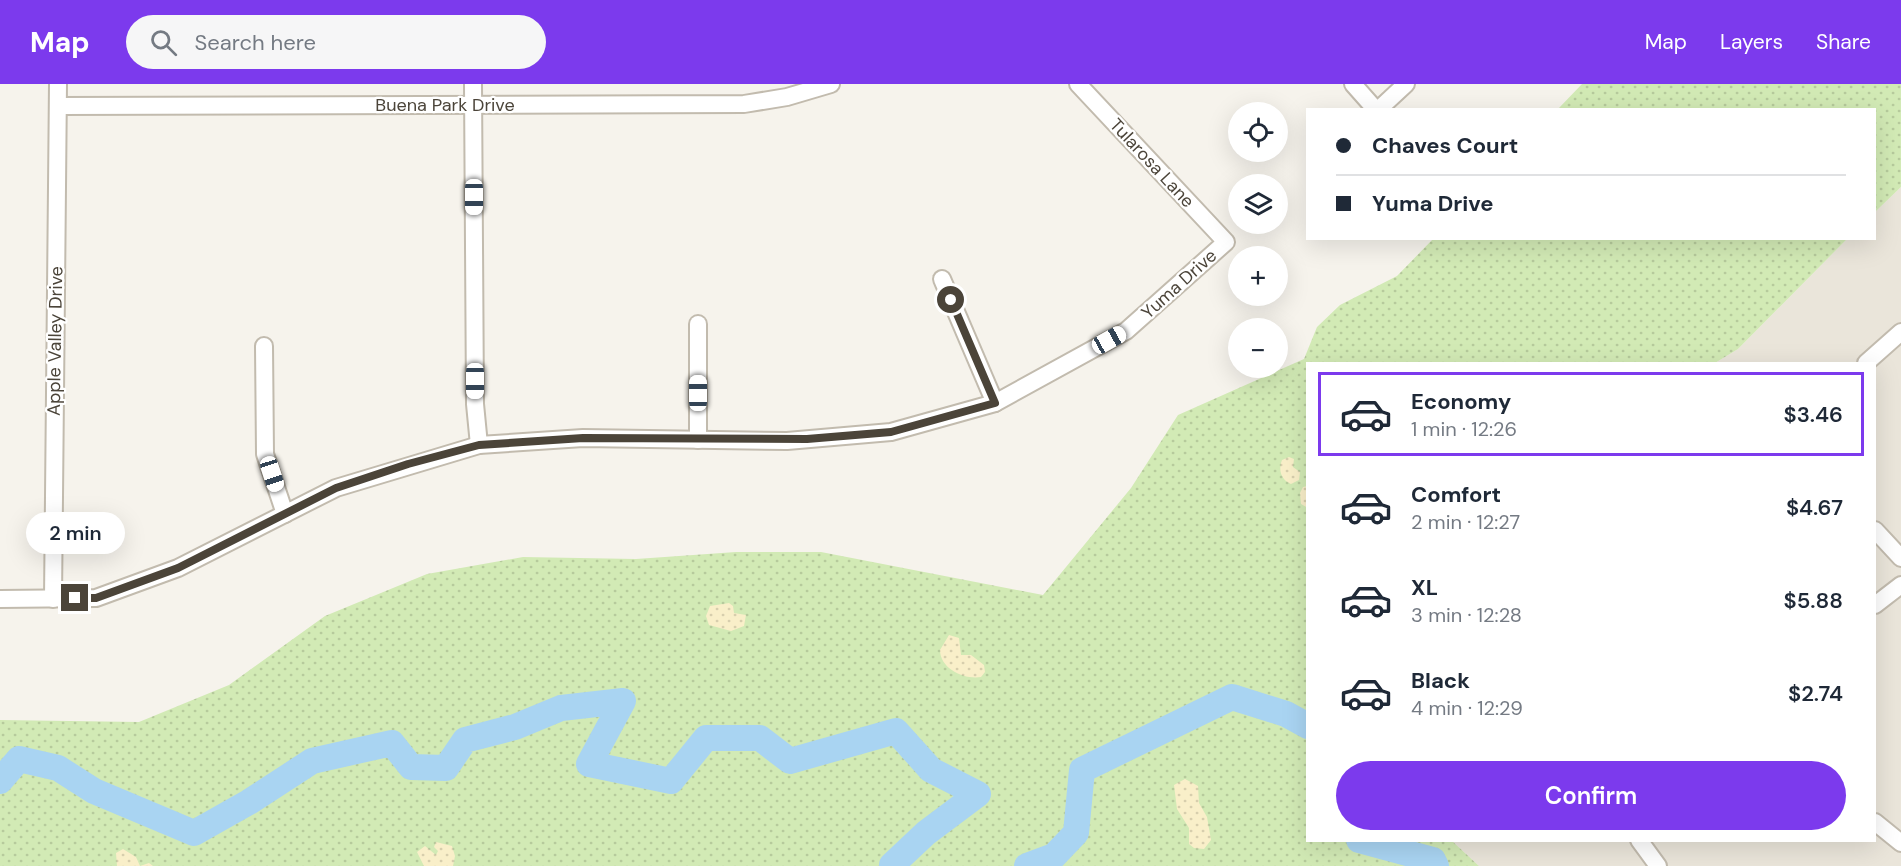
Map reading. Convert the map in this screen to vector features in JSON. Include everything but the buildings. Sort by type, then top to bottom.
[{"type":"street","name":"Apple Valley Drive","points":[[53,599],[58,84]]},
{"type":"street","points":[[473,84],[475,404],[479,445]]},
{"type":"street","name":"Buena Park Drive","points":[[58,106],[744,104],[787,96],[831,84]]},
{"type":"street","name":"Tularosa Lane","points":[[1078,84],[1226,242]]},
{"type":"street","points":[[1353,84],[1375,108]]},
{"type":"street","points":[[1379,108],[1406,84]]},
{"type":"street","name":"Yuma Drive","points":[[0,600],[96,598],[178,568],[336,488],[408,464],[479,445],[583,438],[787,441],[891,432],[995,403],[1126,331],[1226,242]]},
{"type":"street","points":[[942,279],[995,403]]},
{"type":"street","points":[[698,324],[698,440]]},
{"type":"street","points":[[1867,362],[1901,332]]},
{"type":"street","points":[[264,346],[265,454],[285,514]]},
{"type":"street","points":[[1876,531],[1901,558]]},
{"type":"street","points":[[1876,603],[1901,585]]},
{"type":"street","points":[[1876,823],[1901,843]]},
{"type":"street","points":[[1640,842],[1658,866]]},
{"type":"shaded area","points":[[1901,187],[1901,866],[1479,866],[1453,842],[1876,842],[1876,362],[1717,362],[1738,349],[1846,240],[1876,240],[1876,211]]},
{"type":"green space","points":[[1582,84],[1901,84],[1901,187],[1876,211],[1876,108],[1559,108]]},
{"type":"green space","points":[[1432,240],[1846,240],[1738,349],[1717,362],[1306,362],[1306,842],[1453,842],[1479,866],[0,866],[0,720],[139,722],[229,685],[325,616],[427,574],[523,557],[636,559],[736,552],[821,552],[1043,595],[1131,488],[1178,415],[1261,378],[1288,378],[1288,366],[1304,359],[1317,327],[1340,305],[1397,276]]},
{"type":"sand","points":[[1289,457],[1294,459],[1293,467],[1300,472],[1299,480],[1291,484],[1285,480],[1280,471],[1282,460]]},
{"type":"sand","points":[[1306,486],[1306,507],[1301,504],[1300,493],[1303,487]]},
{"type":"sand","points":[[729,603],[733,606],[734,613],[746,615],[744,626],[731,631],[709,625],[706,616],[710,606]]},
{"type":"sand","points":[[949,635],[959,638],[961,655],[971,655],[984,665],[985,672],[981,677],[961,675],[944,663],[940,650]]},
{"type":"sand","points":[[1185,779],[1198,786],[1199,803],[1207,817],[1211,840],[1204,849],[1194,848],[1189,844],[1189,828],[1177,809],[1174,785]]},
{"type":"sand","points":[[436,842],[452,846],[455,856],[453,866],[424,866],[417,852],[425,846],[436,855],[438,851],[434,847]]},
{"type":"sand","points":[[123,849],[136,857],[140,866],[117,866],[116,853]]},
{"type":"waterway","points":[[1027,866],[1054,856],[1076,833],[1082,770],[1232,697],[1286,714],[1306,725]]},
{"type":"waterway","points":[[0,781],[19,759],[58,768],[94,791],[194,833],[249,802],[312,761],[392,743],[411,767],[446,768],[465,740],[515,727],[561,708],[623,701],[589,764],[671,781],[706,738],[760,738],[790,761],[896,731],[931,770],[978,794],[926,833],[892,865],[894,866]]},
{"type":"waterway","points":[[1366,842],[1433,860],[1436,866]]},
{"type":"route","points":[[75,598],[96,598],[178,568],[336,488],[408,464],[479,445],[583,438],[787,441],[891,432],[995,403],[951,300]]}]
